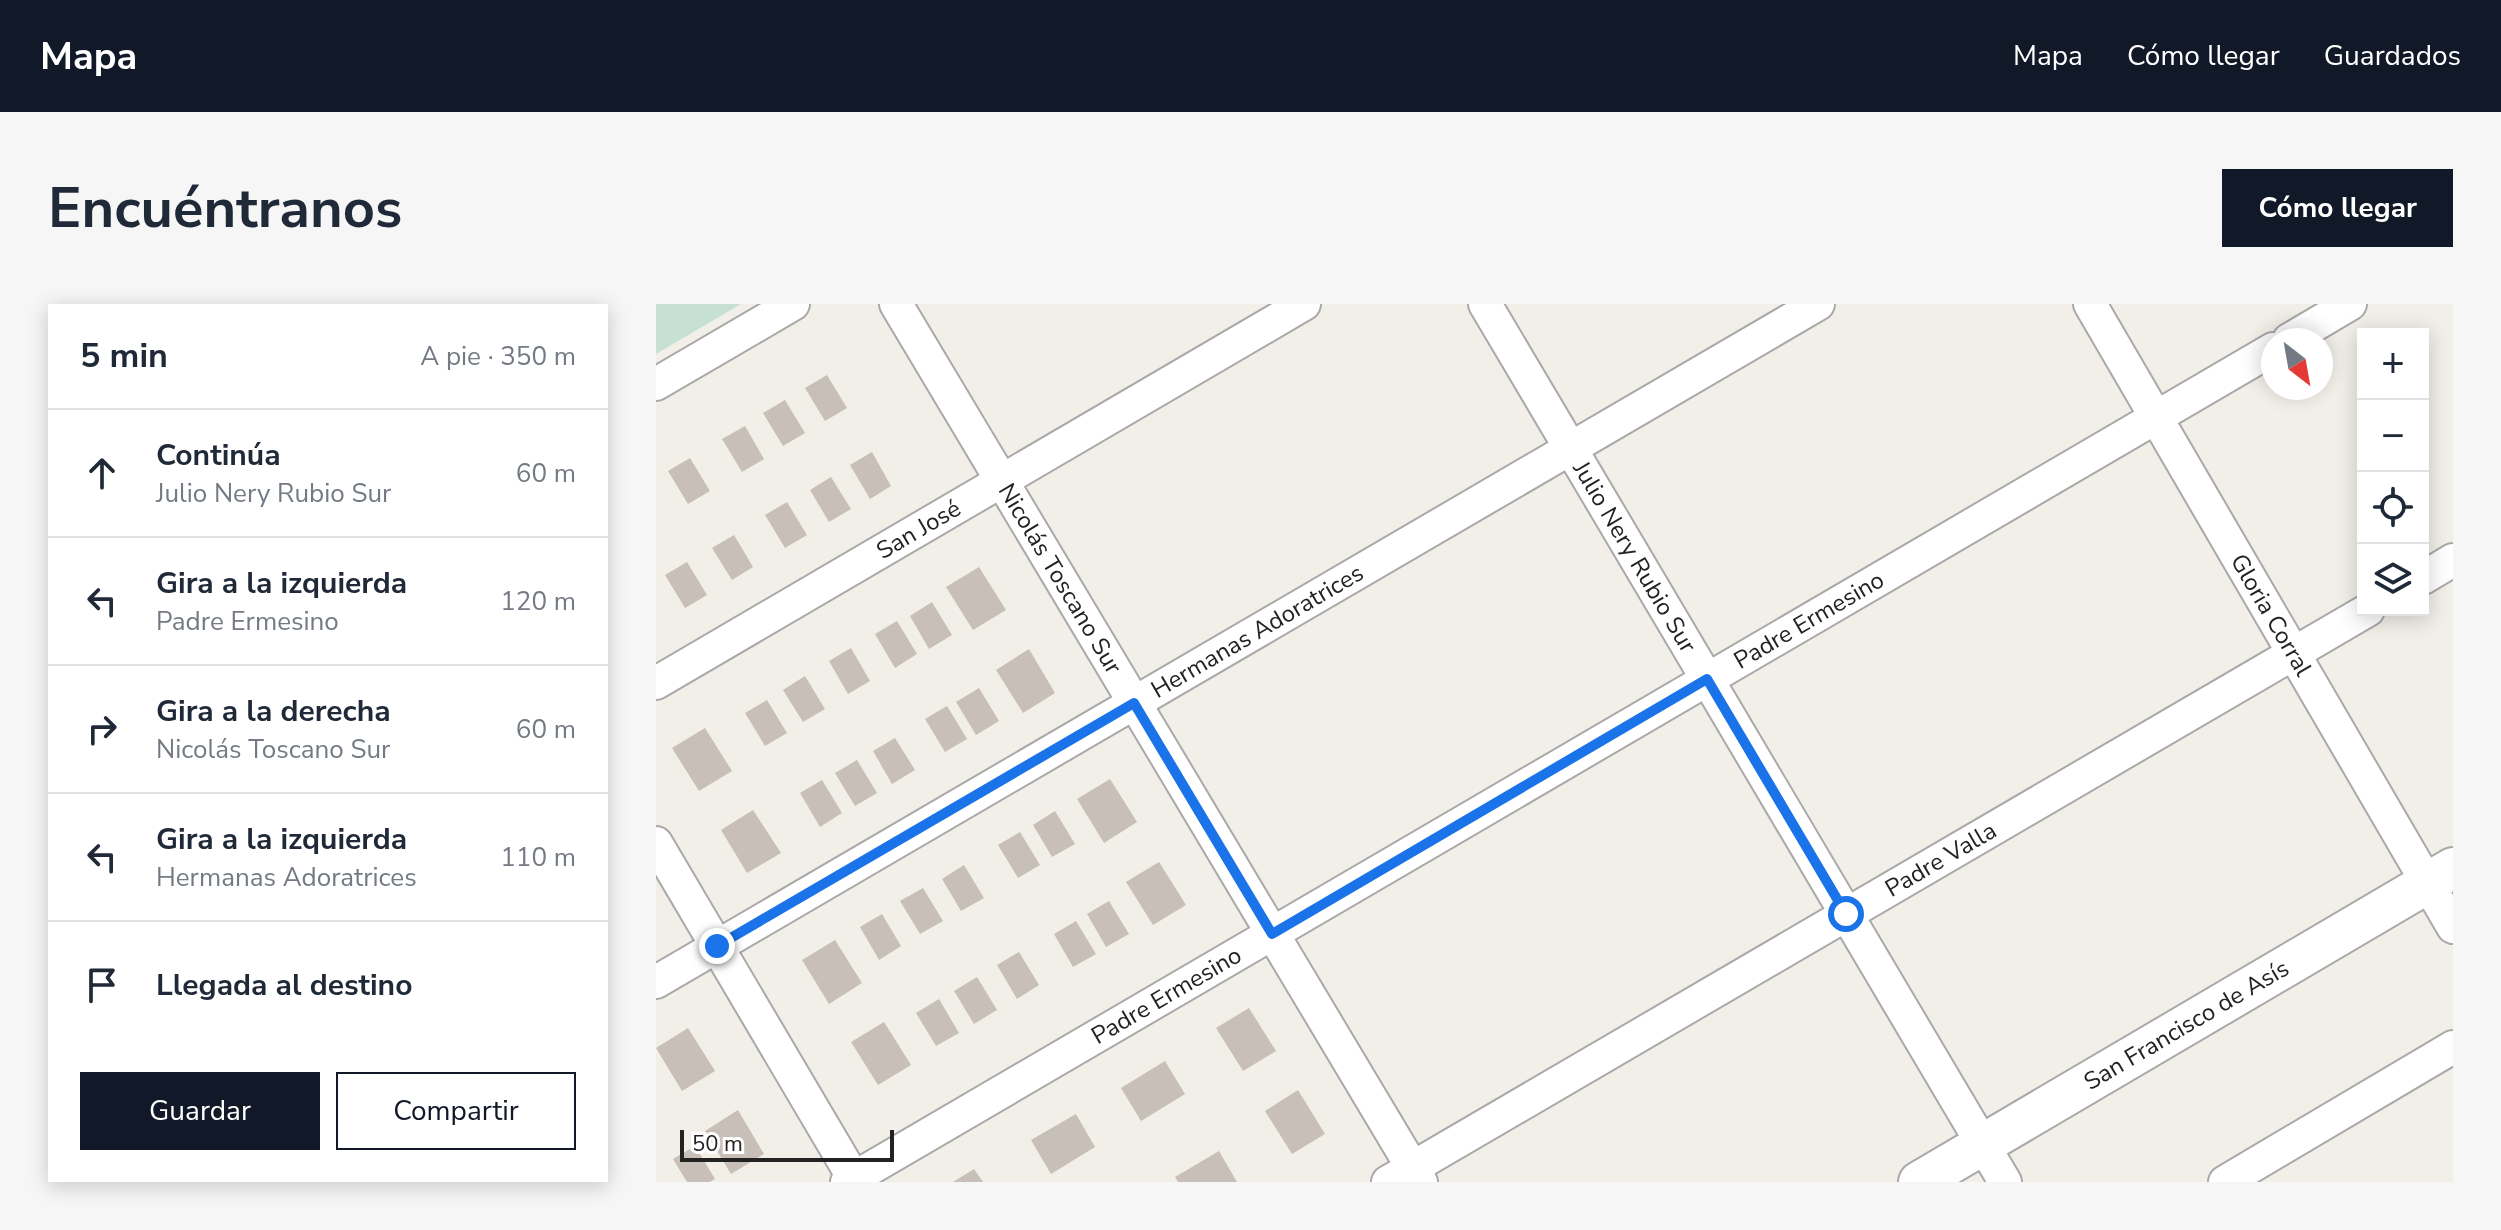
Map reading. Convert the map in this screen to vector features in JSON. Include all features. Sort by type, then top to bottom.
[{"type":"street","points":[[656,384],[793,304]]},
{"type":"street","name":"Nicolás Toscano Sur","points":[[896,304],[1272,934],[1407,1177]]},
{"type":"street","name":"San José","points":[[656,683],[1304,304]]},
{"type":"street","name":"Julio Nery Rubio Sur","points":[[1485,304],[2005,1182]]},
{"type":"street","name":"Hermanas Adoratrices","points":[[656,982],[1818,304]]},
{"type":"street","name":"Gloria Corral","points":[[2090,304],[2293,653],[2440,876],[2453,927]]},
{"type":"street","points":[[2309,328],[2350,304]]},
{"type":"street","name":"Padre Ermesino","points":[[853,1181],[2261,356]]},
{"type":"street","points":[[2429,574],[2453,560]]},
{"type":"street","name":"Padre Valla","points":[[1407,1177],[1846,914],[2358,616]]},
{"type":"street","points":[[656,843],[853,1181]]},
{"type":"street","name":"San Francisco de Asís","points":[[1919,1182],[2440,876]]},
{"type":"street","points":[[2225,1182],[2453,1047]]},
{"type":"green space","points":[[656,304],[741,304],[656,354]]},
{"type":"building","points":[[827,375],[847,408],[825,421],[805,388]]},
{"type":"building","points":[[785,400],[805,433],[783,446],[763,413]]},
{"type":"building","points":[[745,426],[764,459],[742,472],[722,439]]},
{"type":"building","points":[[872,452],[891,486],[870,499],[850,465]]},
{"type":"building","points":[[690,458],[710,491],[688,504],[668,471]]},
{"type":"building","points":[[831,477],[851,509],[829,522],[810,490]]},
{"type":"building","points":[[787,502],[807,535],[785,548],[765,515]]},
{"type":"building","points":[[734,535],[753,567],[732,580],[712,548]]},
{"type":"building","points":[[687,562],[707,595],[685,608],[665,575]]},
{"type":"building","points":[[979,567],[1006,610],[973,630],[946,587]]},
{"type":"building","points":[[932,602],[952,635],[929,649],[910,616]]},
{"type":"building","points":[[897,621],[917,654],[895,668],[875,634]]},
{"type":"building","points":[[851,648],[870,681],[848,694],[829,661]]},
{"type":"building","points":[[1029,649],[1055,693],[1023,713],[996,670]]},
{"type":"building","points":[[805,676],[825,709],[803,722],[783,690]]},
{"type":"building","points":[[979,688],[999,721],[976,735],[956,702]]},
{"type":"building","points":[[767,700],[787,733],[765,746],[745,713]]},
{"type":"building","points":[[947,706],[967,739],[945,752],[925,719]]},
{"type":"building","points":[[705,728],[732,771],[699,791],[672,748]]},
{"type":"building","points":[[895,738],[915,770],[892,784],[873,751]]},
{"type":"building","points":[[857,760],[877,793],[855,806],[835,773]]},
{"type":"building","points":[[1110,779],[1137,822],[1104,843],[1077,799]]},
{"type":"building","points":[[822,780],[842,813],[820,827],[800,793]]},
{"type":"building","points":[[753,810],[781,853],[747,873],[721,830]]},
{"type":"building","points":[[1055,811],[1075,844],[1052,857],[1033,825]]},
{"type":"building","points":[[1020,832],[1040,865],[1018,878],[998,845]]},
{"type":"building","points":[[1159,862],[1186,905],[1153,925],[1126,882]]},
{"type":"building","points":[[964,865],[984,898],[961,911],[942,879]]},
{"type":"building","points":[[923,888],[943,921],[920,934],[900,901]]},
{"type":"building","points":[[1109,901],[1129,934],[1106,947],[1087,914]]},
{"type":"building","points":[[882,914],[901,946],[879,960],[860,927]]},
{"type":"building","points":[[1076,921],[1096,954],[1073,967],[1054,934]]},
{"type":"building","points":[[835,940],[862,983],[829,1004],[802,960]]},
{"type":"building","points":[[1019,952],[1039,985],[1017,999],[997,965]]},
{"type":"building","points":[[977,977],[997,1010],[974,1024],[954,991]]},
{"type":"building","points":[[939,999],[959,1033],[936,1046],[916,1013]]},
{"type":"building","points":[[1249,1008],[1276,1051],[1243,1071],[1216,1028]]},
{"type":"building","points":[[884,1022],[911,1065],[878,1085],[851,1042]]},
{"type":"building","points":[[688,1028],[715,1071],[682,1091],[656,1048]]},
{"type":"building","points":[[1165,1061],[1185,1094],[1141,1121],[1121,1088]]},
{"type":"building","points":[[1298,1090],[1325,1134],[1292,1154],[1265,1111]]},
{"type":"building","points":[[738,1110],[764,1154],[731,1174],[705,1131]]},
{"type":"building","points":[[1076,1114],[1095,1147],[1051,1174],[1031,1140]]},
{"type":"building","points":[[695,1146],[715,1179],[710,1182],[687,1182],[673,1159]]},
{"type":"building","points":[[1219,1151],[1237,1182],[1178,1182],[1175,1177]]},
{"type":"building","points":[[974,1169],[983,1182],[953,1182]]},
{"type":"route","points":[[717,946],[1134,703],[1272,934],[1707,679],[1846,914]]}]
